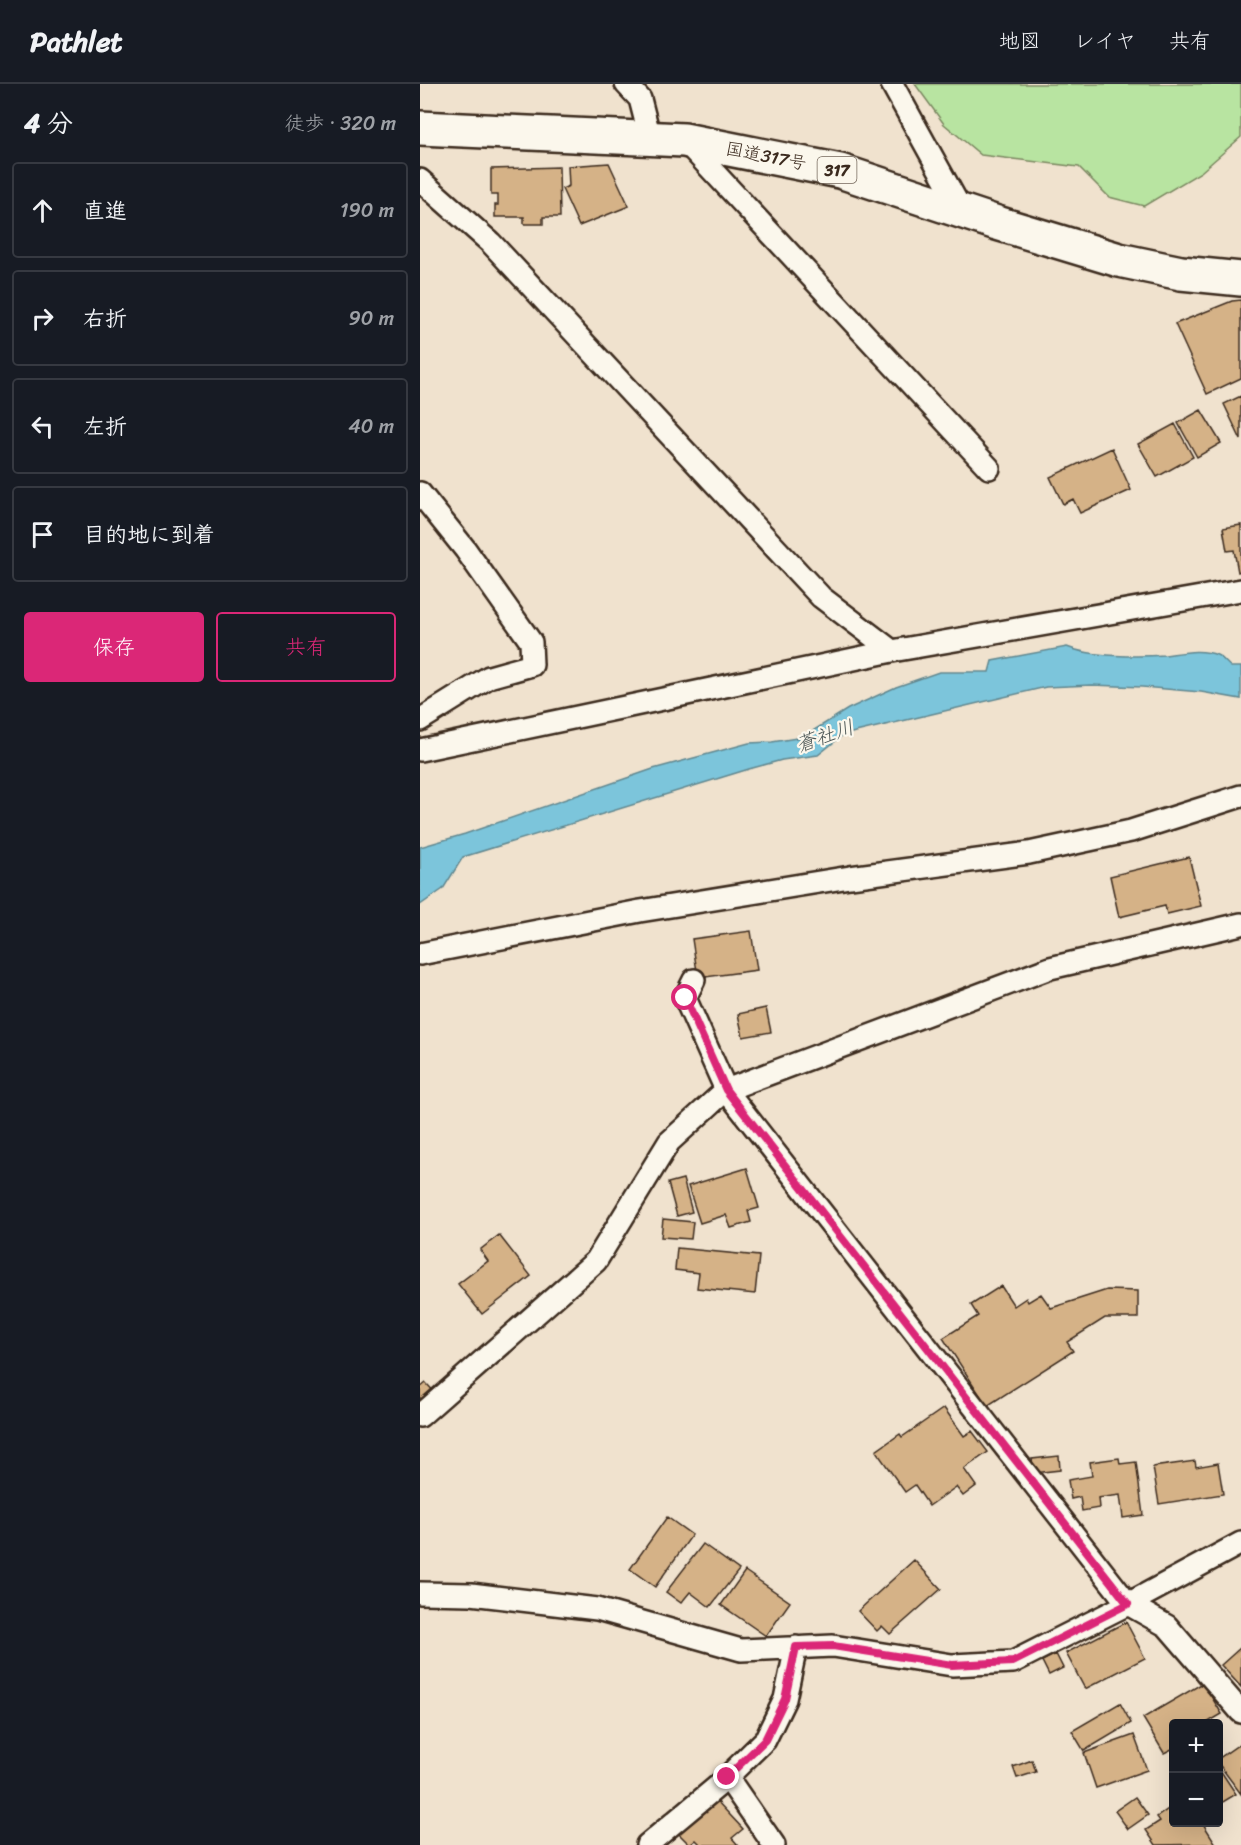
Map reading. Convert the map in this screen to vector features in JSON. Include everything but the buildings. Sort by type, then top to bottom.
[{"type":"highway","name":"国道317号","points":[[420,128],[684,140],[840,171],[1119,260],[1181,273],[1241,279]]},
{"type":"street","points":[[626,84],[640,99],[650,138]]},
{"type":"street","points":[[892,84],[962,211]]},
{"type":"street","points":[[684,140],[989,468]]},
{"type":"street","points":[[420,180],[491,243],[821,597],[892,651]]},
{"type":"street","points":[[420,493],[465,549],[531,642],[532,665],[489,677],[420,720]]},
{"type":"street","points":[[420,750],[892,651],[1241,590]]},
{"type":"street","points":[[420,954],[640,911],[850,877],[1029,853],[1131,831],[1241,796]]},
{"type":"street","points":[[420,1416],[596,1261],[669,1142],[726,1090],[1050,968],[1241,924]]},
{"type":"street","points":[[694,980],[685,998],[726,1090],[1128,1604],[1167,1626],[1241,1712]]},
{"type":"street","points":[[420,1593],[471,1594],[597,1609],[741,1650],[833,1646],[952,1665],[1013,1662],[1241,1543]]},
{"type":"street","points":[[647,1845],[727,1777],[765,1740],[785,1699],[796,1647]]},
{"type":"street","points":[[727,1777],[774,1845]]},
{"type":"green space","points":[[915,84],[1241,84],[1241,137],[1201,172],[1144,206],[1109,197],[1079,167],[981,155],[944,124]]},
{"type":"water","name":"蒼社川","points":[[1067,647],[1089,653],[1115,655],[1154,656],[1198,651],[1211,653],[1219,656],[1231,667],[1241,667],[1241,699],[1201,692],[1142,687],[1092,685],[1046,687],[843,735],[818,755],[782,760],[749,769],[463,857],[443,889],[420,905],[420,847],[465,834],[653,769],[749,743],[803,737],[848,709],[896,687],[939,672],[989,672],[992,661]]},
{"type":"route","points":[[685,998],[726,1090],[1128,1604],[1013,1662],[952,1665],[833,1646],[796,1647],[785,1699],[765,1740],[727,1777]]}]
